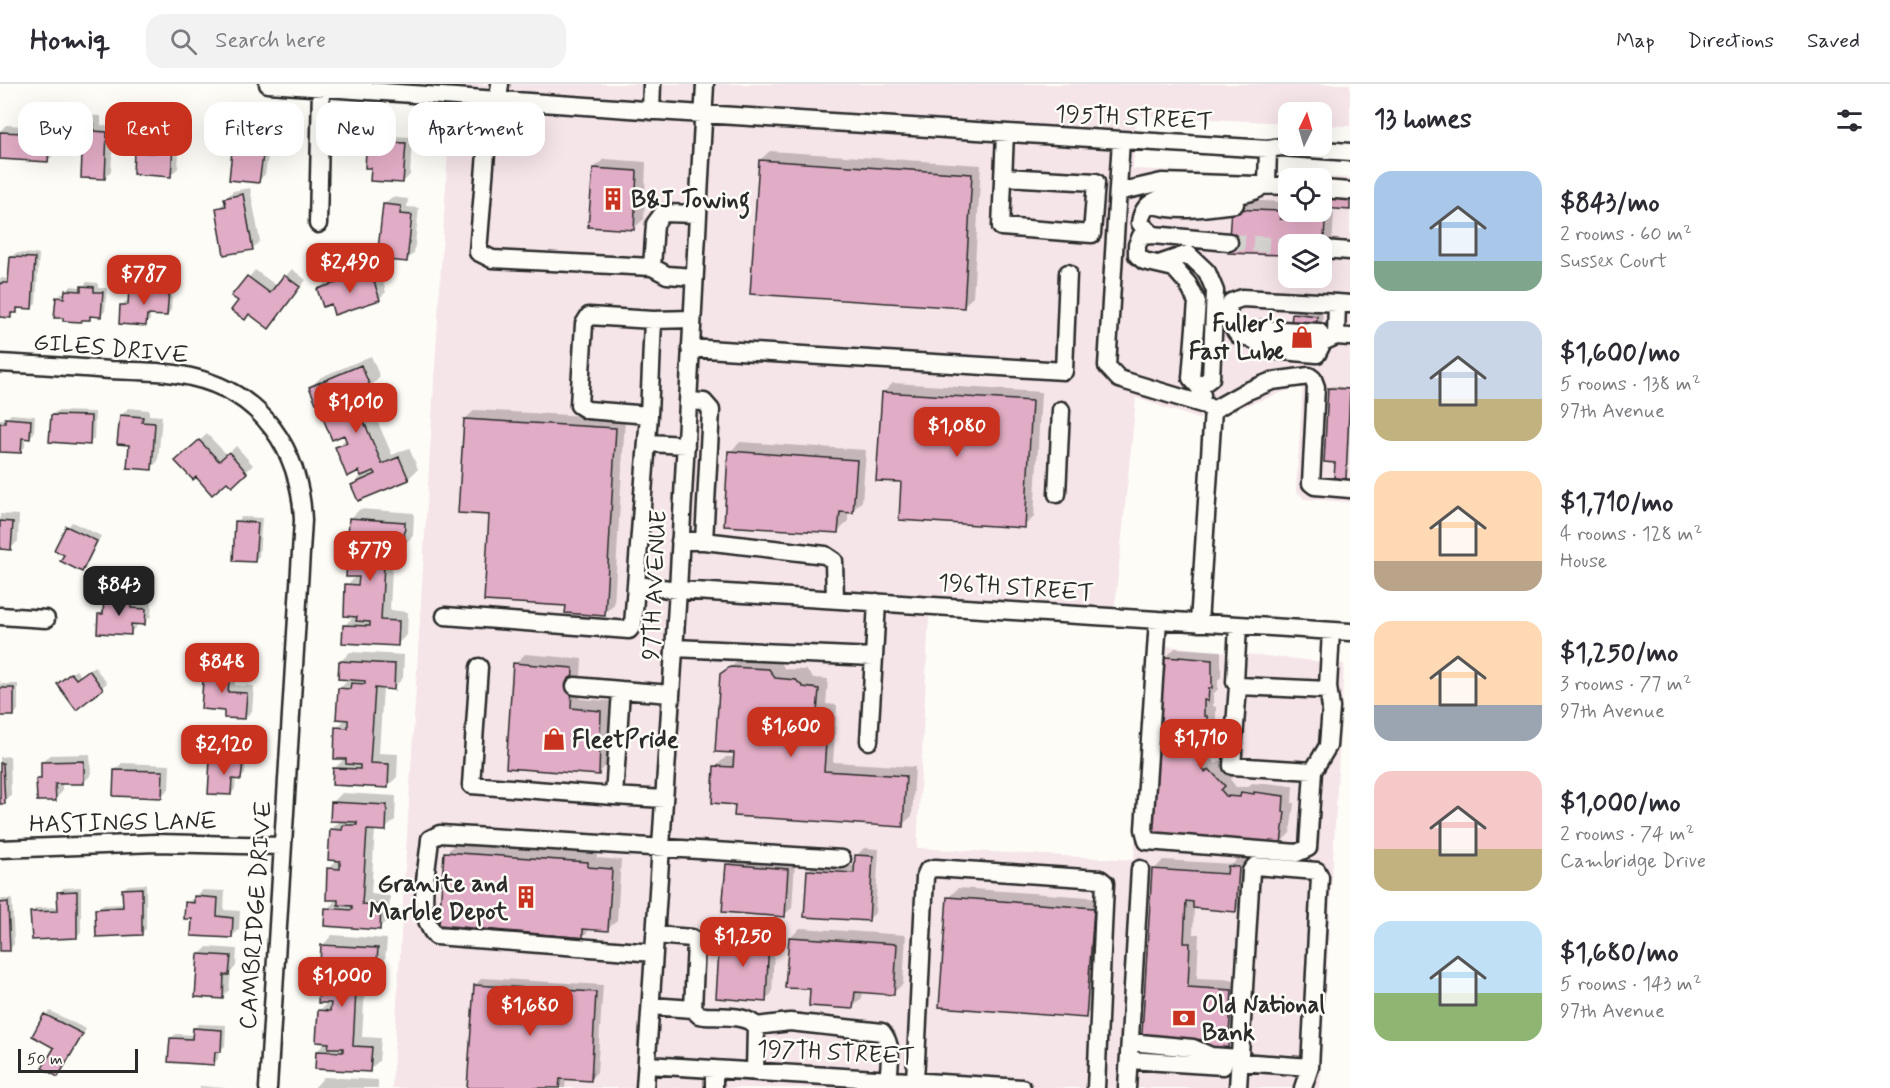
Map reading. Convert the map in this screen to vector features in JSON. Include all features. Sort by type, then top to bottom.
[{"type":"street","name":"195TH STREET","points":[[268,84],[321,88],[499,92],[651,111],[1268,149],[1281,147],[1350,152]]},
{"type":"street","points":[[651,111],[652,84]]},
{"type":"street","name":"97TH AVENUE","points":[[645,1088],[678,590],[705,84]]},
{"type":"street","points":[[318,224],[321,88]]},
{"type":"street","points":[[1003,177],[1096,182],[1092,234],[1001,227],[1003,177],[1005,133]]},
{"type":"street","points":[[1121,140],[1107,366],[1111,373],[1119,379],[1209,407],[1272,381],[1309,376],[1316,387],[1311,483],[1315,486],[1350,489]]},
{"type":"street","points":[[1261,188],[1268,149]]},
{"type":"street","points":[[486,156],[478,252],[492,259],[652,267],[667,275],[694,277]]},
{"type":"street","points":[[1118,192],[1162,182],[1261,188],[1278,187]]},
{"type":"street","points":[[1153,235],[1140,223],[1141,212],[1164,196],[1235,196],[1261,188]]},
{"type":"street","points":[[1332,190],[1350,191]]},
{"type":"street","points":[[652,267],[655,224],[663,213],[697,214]]},
{"type":"street","points":[[1199,623],[1209,407],[1200,387],[1211,378],[1215,291],[1207,272],[1188,254],[1159,264],[1143,261],[1137,255],[1137,245],[1141,236],[1153,235],[1229,242]]},
{"type":"street","points":[[1332,250],[1350,251]]},
{"type":"street","points":[[690,348],[1064,371],[1068,273]]},
{"type":"street","points":[[1242,298],[1344,304],[1336,338],[1319,332],[1263,329],[1250,338],[1238,335],[1231,326],[1227,312],[1231,302],[1242,298]]},
{"type":"street","points":[[649,415],[587,410],[579,405],[584,324],[589,316],[653,320],[692,319]]},
{"type":"street","points":[[445,616],[629,630],[633,625],[648,443],[653,320]]},
{"type":"street","name":"GILES DRIVE","points":[[0,363],[167,373],[193,377],[217,385]]},
{"type":"street","name":"CAMBRIDGE DRIVE","points":[[217,385],[252,407],[280,437],[293,463],[302,497],[303,520],[268,1088]]},
{"type":"street","points":[[688,401],[704,402],[711,410],[704,541]]},
{"type":"street","points":[[1057,494],[1061,410]]},
{"type":"street","points":[[648,443],[686,445]]},
{"type":"street","points":[[680,541],[704,541],[825,555],[834,561],[835,600]]},
{"type":"street","name":"196TH STREET","points":[[636,585],[678,590],[1350,632]]},
{"type":"street","points":[[869,741],[877,602]]},
{"type":"street","points":[[0,616],[46,619]]},
{"type":"street","points":[[1158,620],[1144,829],[1147,841],[1286,852],[1305,851]]},
{"type":"street","points":[[1238,625],[1235,682],[1238,686],[1232,766],[1313,771]]},
{"type":"street","points":[[1304,870],[1305,851],[1308,848],[1313,771],[1328,747],[1331,708],[1328,690],[1331,631]]},
{"type":"street","points":[[674,648],[874,657]]},
{"type":"street","points":[[479,667],[471,785],[664,799]]},
{"type":"street","points":[[576,686],[671,694]]},
{"type":"street","points":[[1238,686],[1328,690]]},
{"type":"street","points":[[614,796],[621,690]]},
{"type":"street","points":[[654,953],[436,936],[426,921],[424,909],[430,839],[440,834],[842,859]]},
{"type":"street","name":"HASTINGS LANE","points":[[0,849],[156,843],[283,846]]},
{"type":"street","points":[[1238,1088],[1251,871],[1255,866],[1317,871],[1320,877],[1310,1067],[1303,1088]]},
{"type":"street","points":[[915,1081],[925,877],[928,870],[935,868],[1100,879],[1105,883],[1096,1088]]},
{"type":"street","points":[[1127,1088],[1140,869]]},
{"type":"street","points":[[656,935],[692,938],[696,942],[693,1010]]},
{"type":"street","points":[[651,1006],[693,1010],[699,1015],[747,1019],[756,1026],[790,1022],[882,1032],[888,1039],[890,1048],[888,1084]]},
{"type":"street","points":[[755,1072],[756,1026]]},
{"type":"street","points":[[1130,1042],[1192,1048],[1211,1056],[1240,1062]]},
{"type":"street","points":[[1129,1060],[1240,1062],[1310,1067]]},
{"type":"street","name":"197TH STREET","points":[[647,1065],[888,1084],[915,1081],[1022,1088]]},
{"type":"street","points":[[714,1069],[714,1088]]},
{"type":"shaded area","points":[[452,84],[1350,84],[1350,126],[1332,125],[1332,102],[1278,102],[1278,122],[1136,115],[1133,169],[1278,175],[1278,222],[1332,222],[1332,177],[1350,178],[1350,502],[1304,499],[1296,490],[1303,385],[1231,411],[1198,419],[1136,398],[1113,624],[929,616],[917,848],[1134,860],[1147,644],[1344,664],[1320,1088],[392,1088],[448,156],[545,156],[545,102],[451,102]]},
{"type":"building","points":[[94,123],[94,131],[105,132],[105,179],[81,178],[82,156],[93,156]]},
{"type":"building","points":[[0,132],[18,133],[18,156],[48,156],[48,162],[0,159]]},
{"type":"building","points":[[396,142],[406,143],[403,183],[370,181],[371,168],[365,168],[366,156],[396,156]]},
{"type":"building","points":[[134,156],[172,156],[171,177],[133,174]]},
{"type":"building","points":[[231,156],[263,156],[259,183],[229,180]]},
{"type":"building","points":[[759,160],[972,174],[964,308],[750,294]]},
{"type":"building","name":"B&J Towing","points":[[593,168],[637,171],[634,230],[588,227]]},
{"type":"building","points":[[243,194],[253,250],[224,255],[216,208],[226,206],[224,198]]},
{"type":"building","points":[[1332,196],[1350,197],[1350,210],[1332,209]]},
{"type":"building","points":[[383,204],[401,206],[400,214],[412,215],[407,262],[377,259]]},
{"type":"building","points":[[1231,209],[1278,211],[1278,222],[1325,222],[1324,234],[1278,234],[1278,255],[1228,253]]},
{"type":"building","points":[[10,257],[35,258],[32,309],[17,308],[17,313],[11,313],[11,318],[0,317],[0,283],[8,283]]},
{"type":"building","points":[[371,272],[380,300],[334,315],[331,304],[323,307],[317,289]]},
{"type":"building","points":[[284,275],[300,287],[269,329],[249,314],[245,320],[231,310],[238,301],[231,296],[247,276],[270,293]]},
{"type":"building","points":[[81,286],[94,287],[94,292],[103,292],[101,317],[90,316],[90,320],[81,322],[54,318],[56,297],[64,298],[65,290],[81,291]]},
{"type":"building","points":[[129,287],[169,289],[167,316],[147,315],[146,326],[119,324],[120,305],[128,305]]},
{"type":"building","name":"Fuller's Fast Lube","points":[[1292,313],[1317,316],[1314,361],[1288,359]]},
{"type":"building","points":[[361,365],[371,388],[353,396],[382,464],[399,457],[409,480],[358,501],[351,485],[376,474],[374,471],[361,476],[359,471],[347,477],[335,447],[347,443],[344,435],[332,440],[320,411],[332,406],[330,401],[343,396],[342,393],[316,403],[309,387]]},
{"type":"building","points":[[1328,388],[1350,389],[1346,479],[1334,478],[1335,463],[1324,462]]},
{"type":"building","points":[[882,392],[1032,401],[1025,528],[899,520],[901,482],[876,481]]},
{"type":"building","points":[[51,415],[91,416],[90,445],[49,442]]},
{"type":"building","points":[[120,415],[143,417],[142,422],[155,423],[152,470],[127,468],[129,445],[117,444]]},
{"type":"building","points":[[5,418],[31,420],[30,439],[22,438],[21,453],[0,452],[0,423],[5,423]]},
{"type":"building","points":[[464,419],[616,428],[605,616],[565,613],[566,606],[484,601],[489,515],[458,513]]},
{"type":"building","points":[[199,440],[219,461],[229,452],[247,473],[232,487],[227,482],[212,495],[196,477],[193,480],[175,461]]},
{"type":"building","points":[[728,451],[857,460],[853,513],[840,512],[838,533],[724,526]]},
{"type":"building","points":[[349,518],[405,522],[404,547],[385,546],[381,620],[399,621],[398,646],[342,643],[343,625],[370,626],[370,622],[356,621],[357,617],[344,616],[345,584],[358,585],[359,577],[346,577],[348,545],[360,546],[361,541],[375,542],[375,538],[348,537]]},
{"type":"building","points":[[0,521],[13,522],[11,550],[0,549]]},
{"type":"building","points":[[235,521],[258,523],[255,562],[233,561]]},
{"type":"building","points":[[66,526],[97,541],[82,572],[60,561],[64,555],[54,550]]},
{"type":"building","points":[[104,597],[132,598],[131,608],[146,609],[145,625],[131,624],[131,635],[97,633],[98,614],[103,614]]},
{"type":"building","points":[[1163,657],[1212,660],[1212,688],[1209,688],[1208,701],[1204,700],[1204,716],[1207,716],[1207,742],[1205,742],[1205,753],[1201,753],[1200,766],[1205,772],[1209,769],[1225,786],[1221,790],[1226,796],[1240,797],[1241,792],[1254,794],[1254,792],[1284,796],[1283,812],[1285,812],[1281,844],[1151,835]]},
{"type":"building","points":[[339,661],[395,664],[394,690],[375,688],[370,763],[389,764],[388,788],[332,785],[333,768],[360,769],[360,765],[346,764],[346,759],[334,759],[335,727],[348,728],[348,720],[336,719],[338,688],[350,689],[351,683],[365,684],[365,681],[338,679]]},
{"type":"building","name":"FleetPride","points":[[513,663],[573,668],[571,708],[601,711],[599,775],[506,768]]},
{"type":"building","points":[[204,665],[230,667],[228,692],[247,693],[245,719],[224,718],[224,711],[201,709]]},
{"type":"building","points":[[730,667],[769,669],[775,678],[796,680],[803,687],[819,689],[817,713],[828,714],[824,771],[906,776],[903,827],[734,816],[735,805],[712,803],[714,766],[733,767],[734,753],[715,752],[720,674]]},
{"type":"building","points":[[89,670],[103,689],[76,710],[57,684],[71,673],[76,679]]},
{"type":"building","points":[[0,688],[14,688],[14,716],[0,716]]},
{"type":"building","points":[[210,759],[243,761],[241,780],[232,779],[231,795],[208,794]]},
{"type":"building","points":[[84,761],[84,784],[55,784],[56,801],[37,801],[36,779],[41,779],[41,762]]},
{"type":"building","points":[[0,763],[3,763],[5,804],[0,804]]},
{"type":"building","points":[[114,770],[163,771],[162,798],[113,796]]},
{"type":"building","points":[[331,802],[387,805],[386,831],[367,830],[362,904],[381,905],[380,930],[324,926],[325,908],[352,910],[352,906],[338,905],[338,900],[326,900],[327,868],[340,869],[340,861],[328,860],[330,829],[342,830],[343,825],[357,825],[357,822],[330,821]]},
{"type":"building","name":"Granite and Marble Depot","points":[[444,852],[588,862],[588,867],[612,869],[608,931],[583,929],[583,938],[439,925]]},
{"type":"building","points":[[855,855],[873,856],[869,921],[804,917],[807,870],[854,873]]},
{"type":"building","points":[[726,864],[788,869],[785,917],[722,912]]},
{"type":"building","points":[[1228,866],[1239,867],[1236,912],[1193,908],[1193,902],[1186,901],[1184,943],[1190,943],[1188,987],[1232,990],[1228,1048],[1203,1047],[1204,1040],[1142,1034],[1152,869],[1227,874]]},
{"type":"building","points":[[142,888],[142,935],[96,937],[95,909],[123,907],[122,889]]},
{"type":"building","points":[[77,891],[77,938],[32,940],[30,912],[58,911],[57,892]]},
{"type":"building","points":[[194,896],[218,898],[217,916],[233,918],[232,938],[191,936],[192,919],[184,919],[185,902],[194,903]]},
{"type":"building","points":[[947,897],[1094,908],[1086,1018],[939,1007]]},
{"type":"building","points":[[8,902],[10,951],[0,951],[0,903]]},
{"type":"building","points":[[720,934],[769,938],[766,1002],[716,998]]},
{"type":"building","points":[[789,937],[897,944],[894,995],[855,992],[853,1009],[809,1006],[810,989],[785,988]]},
{"type":"building","points":[[321,945],[378,948],[376,973],[357,972],[353,1046],[372,1047],[370,1072],[315,1069],[316,1051],[343,1052],[343,1048],[328,1048],[329,1043],[316,1042],[318,1010],[330,1011],[331,1003],[318,1003],[320,971],[333,972],[333,967],[348,968],[348,964],[320,963]]},
{"type":"building","points":[[198,954],[231,956],[229,975],[224,975],[223,999],[195,997]]},
{"type":"building","points":[[474,985],[596,992],[591,1081],[560,1079],[559,1088],[467,1088]]},
{"type":"building","points":[[44,1014],[83,1034],[58,1077],[42,1068],[54,1048],[32,1036]]},
{"type":"building","points":[[193,1028],[222,1030],[221,1052],[215,1052],[214,1065],[168,1062],[170,1038],[192,1039]]},
{"type":"tunnel","points":[[1229,242],[1278,245]]},
{"type":"place","name":"B&J Towing","points":[[613,199]]},
{"type":"place","name":"Fuller's Fast Lube","points":[[1302,337]]},
{"type":"place","name":"FleetPride","points":[[554,739]]},
{"type":"place","name":"Granite and Marble Depot","points":[[526,897]]},
{"type":"place","name":"Old National Bank","points":[[1184,1018]]}]
